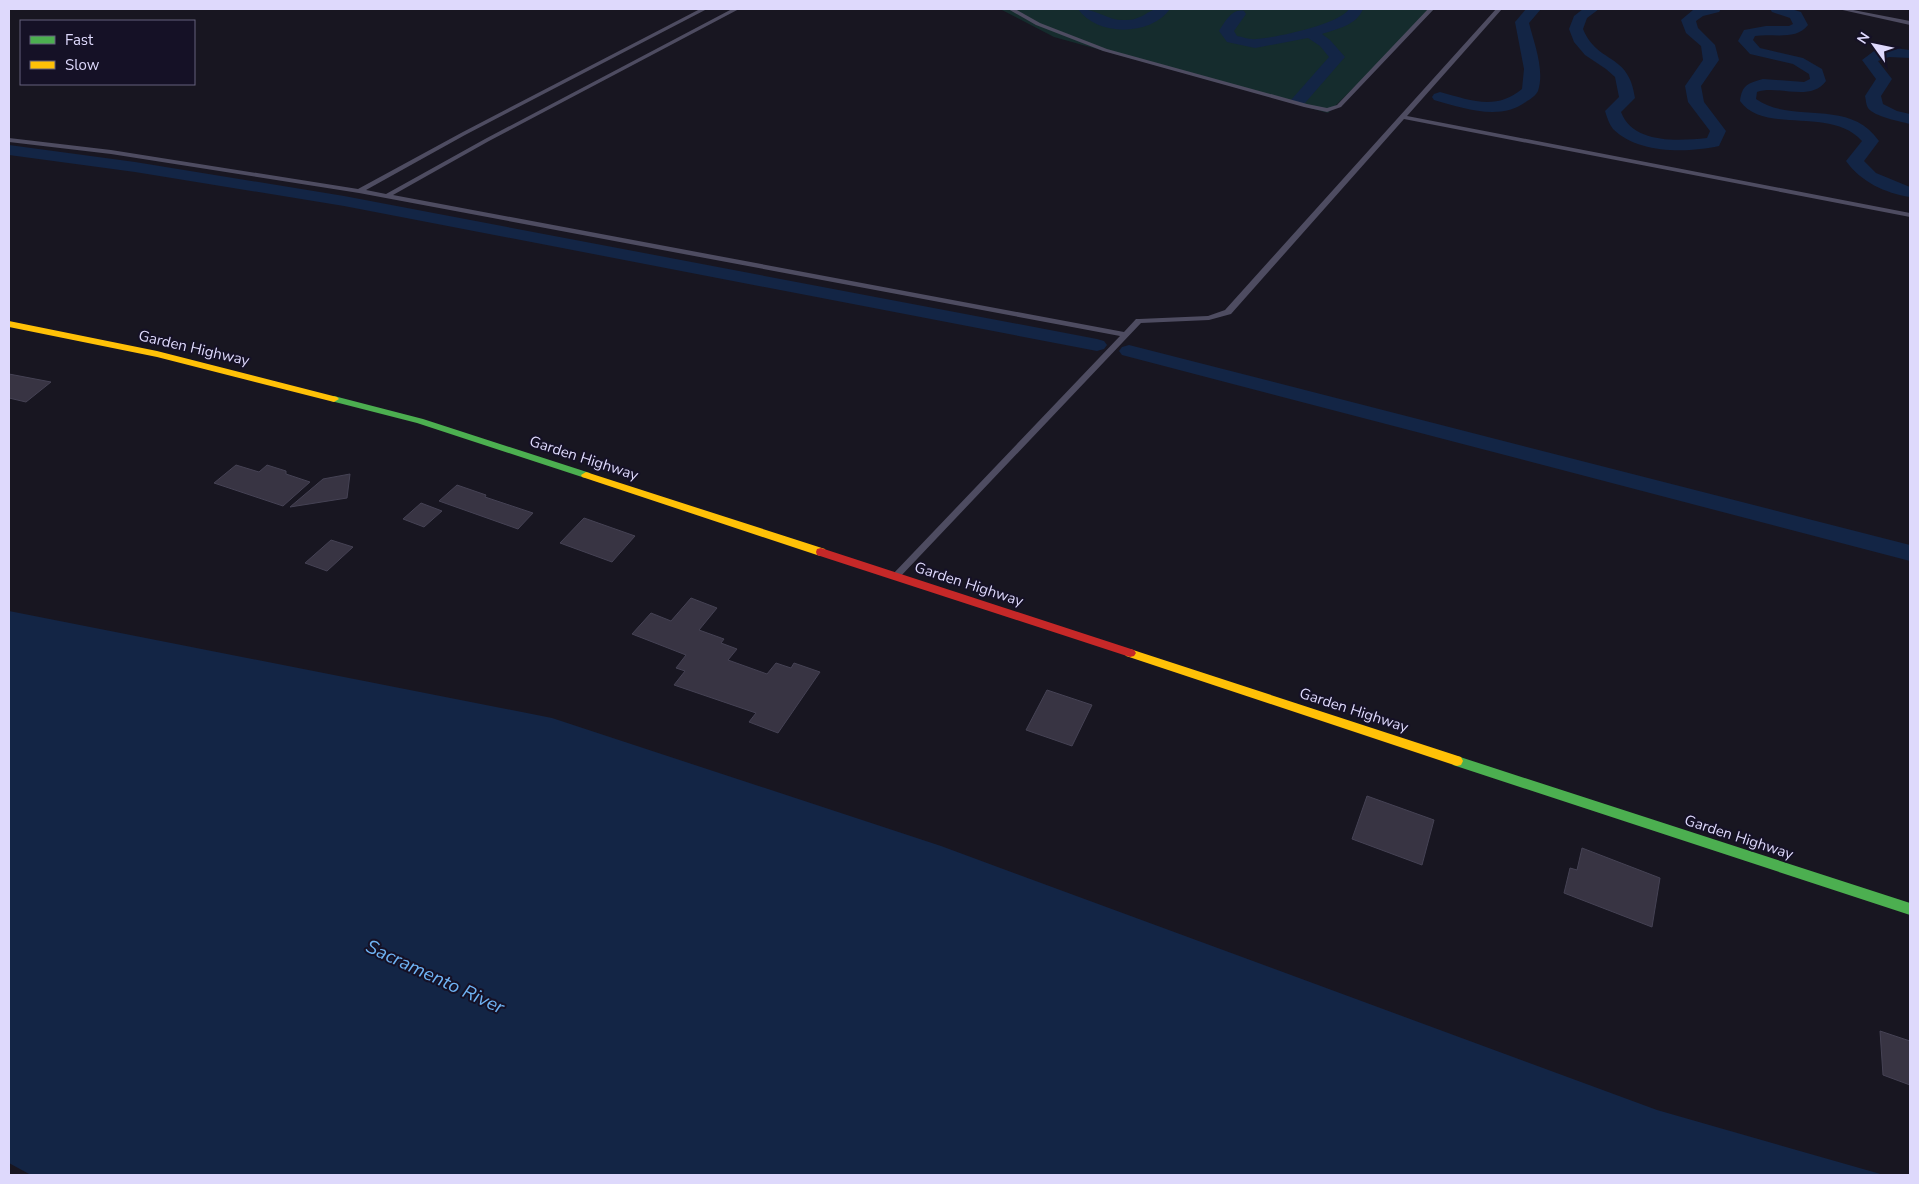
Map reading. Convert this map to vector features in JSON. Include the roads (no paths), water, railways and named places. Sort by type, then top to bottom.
[{"type":"main road","name":"Garden Highway","points":[[9,324],[157,354],[420,421],[1910,909]]},
{"type":"lane","points":[[359,191],[463,134],[704,9]]},
{"type":"lane","points":[[387,196],[487,140],[736,9]]},
{"type":"lane","points":[[1011,9],[1038,24],[1105,50],[1306,106],[1327,110],[1340,106],[1431,9]]},
{"type":"lane","points":[[896,576],[1139,321],[1209,318],[1228,312],[1499,9]]},
{"type":"lane","points":[[1841,9],[1910,23]]},
{"type":"lane","points":[[1403,117],[1910,215]]},
{"type":"lane","points":[[9,140],[111,152],[359,191],[1126,334]]},
{"type":"water","name":"Sacramento River","points":[[9,611],[552,718],[941,846],[1657,1110],[1884,1175],[31,1175],[9,1163]]},
{"type":"waterway","points":[[1085,9],[1105,22],[1123,25],[1150,20],[1163,9]]},
{"type":"waterway","points":[[1311,33],[1342,22],[1354,14],[1356,9]]},
{"type":"waterway","points":[[1440,97],[1477,106],[1497,107],[1514,103],[1530,91],[1532,69],[1522,22],[1534,9]]},
{"type":"waterway","points":[[1592,9],[1581,16],[1576,29],[1582,42],[1590,52],[1617,70],[1626,85],[1627,98],[1613,111],[1618,124],[1629,133],[1651,142],[1676,145],[1713,142],[1718,131],[1696,102],[1693,86],[1711,60],[1708,45],[1691,30],[1688,20],[1698,13],[1714,9]]},
{"type":"waterway","points":[[1777,9],[1796,15],[1801,25],[1792,31],[1766,30],[1749,33],[1745,41],[1755,51],[1798,61],[1817,72],[1818,81],[1807,87],[1763,84],[1749,90],[1748,101],[1761,110],[1786,116],[1812,116],[1837,120],[1860,129],[1871,141],[1855,161],[1870,177],[1899,190],[1910,192]]},
{"type":"waterway","points":[[1239,14],[1226,31],[1232,39],[1255,44],[1311,33]]},
{"type":"waterway","points":[[1299,100],[1337,57],[1325,43],[1311,33]]},
{"type":"waterway","points":[[1910,54],[1884,53],[1870,60],[1884,79],[1873,96],[1875,106],[1891,114],[1910,119]]},
{"type":"waterway","points":[[9,150],[135,167],[344,201],[1097,345]]},
{"type":"waterway","points":[[1129,351],[1910,553]]}]
